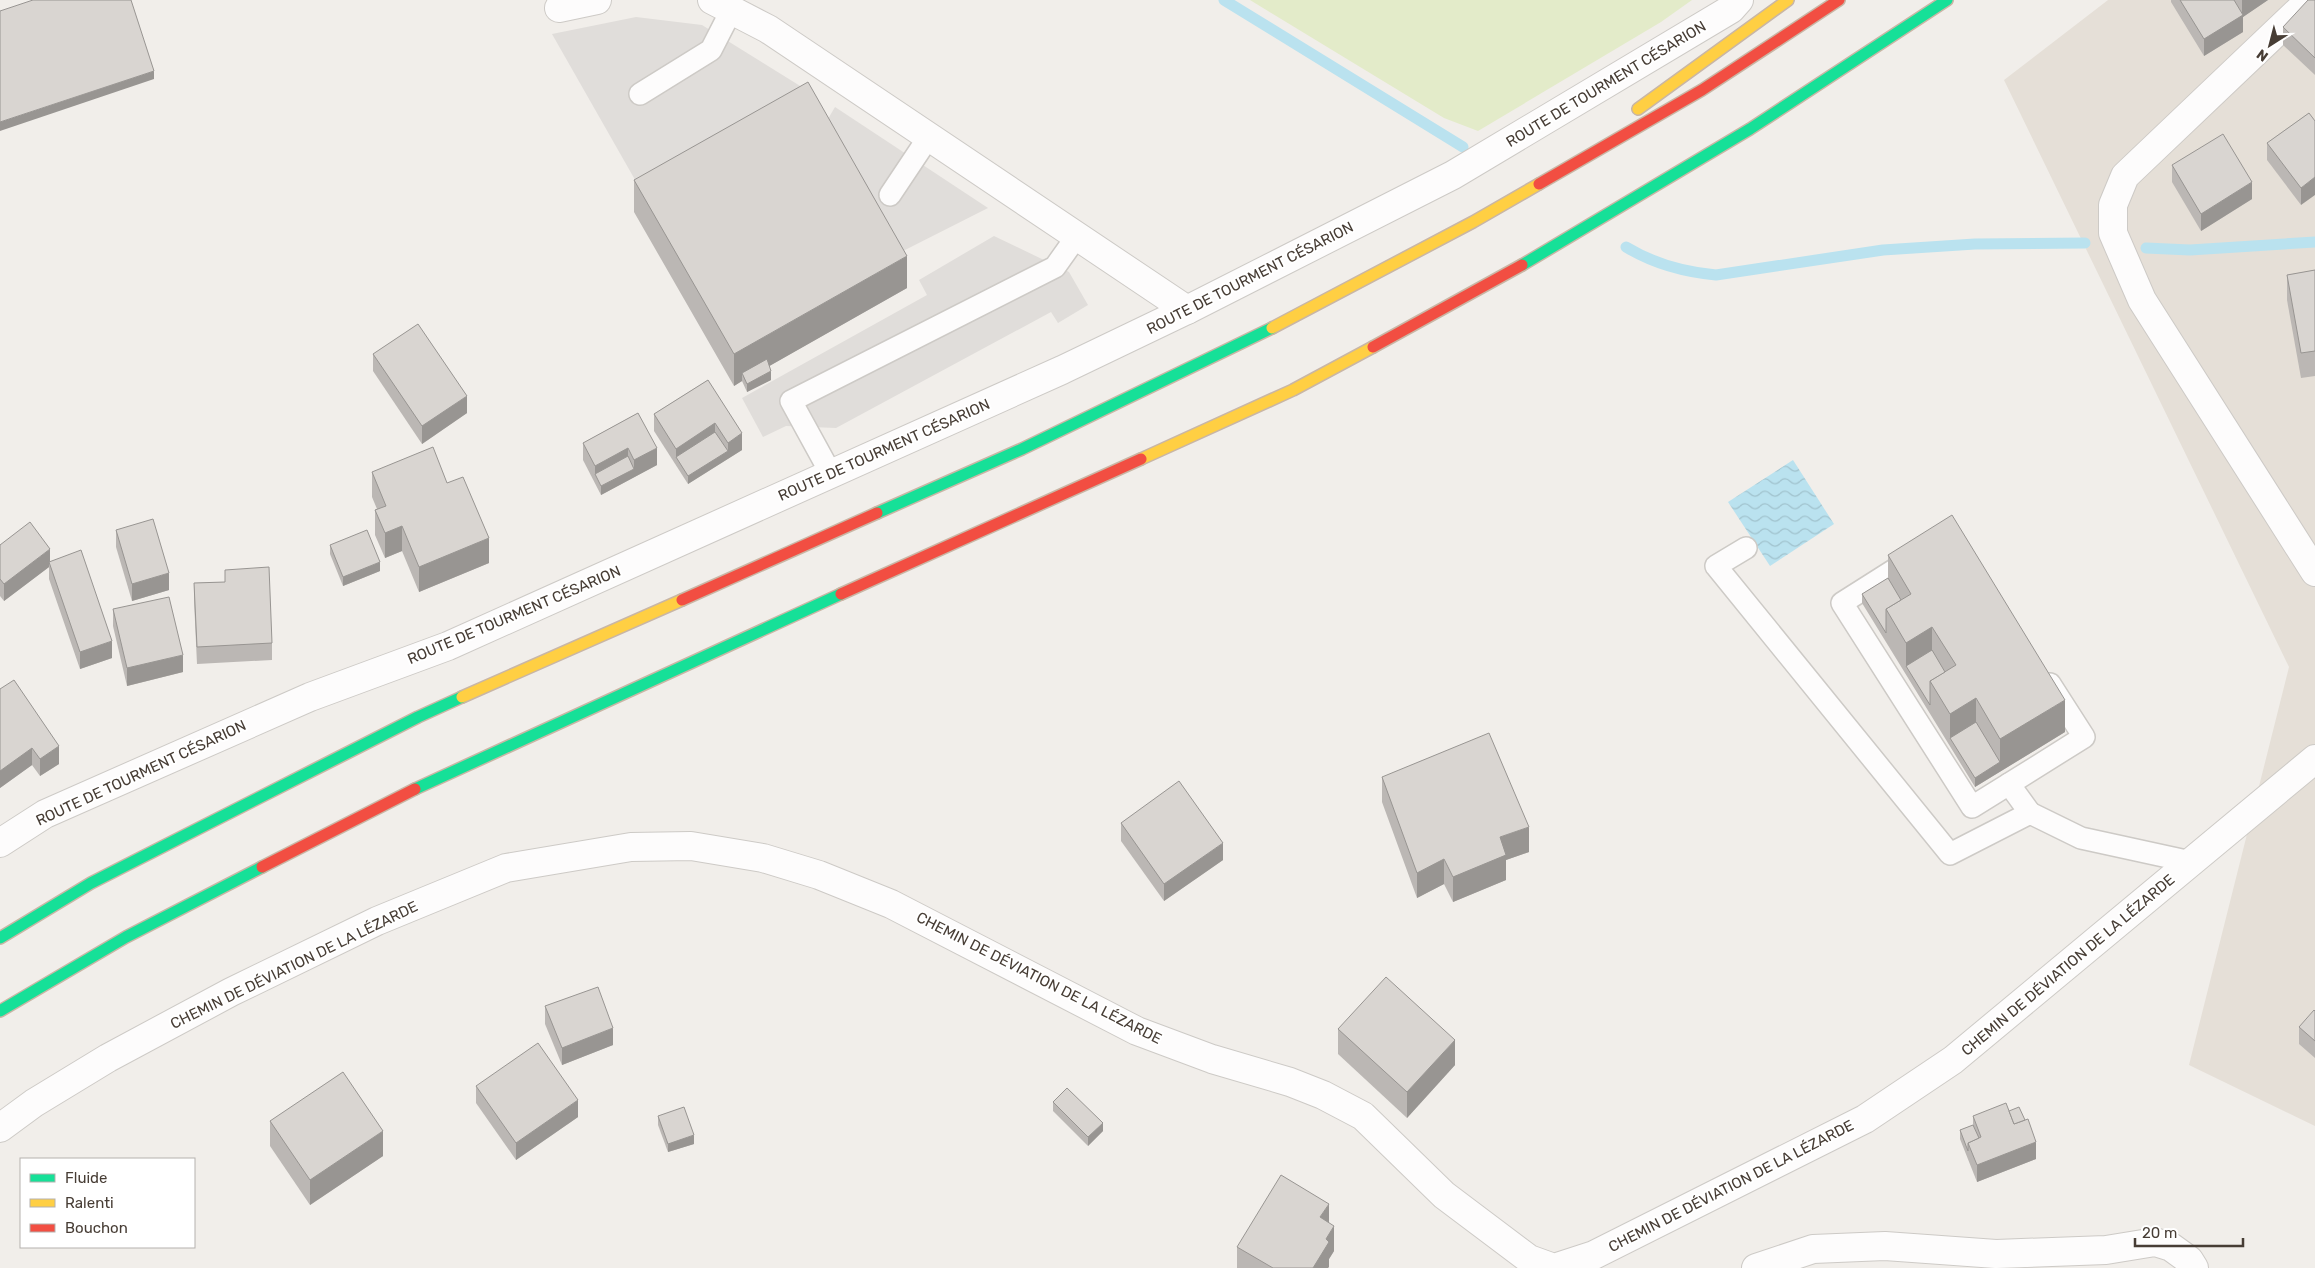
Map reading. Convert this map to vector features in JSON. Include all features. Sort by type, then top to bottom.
[{"type":"highway","points":[[1630,115],[1788,0]]},
{"type":"highway","points":[[0,938],[91,882],[418,717],[1022,449],[1277,325],[1519,196],[1702,90],[1839,0]]},
{"type":"highway","points":[[0,1011],[126,937],[446,773],[1293,390],[1513,270],[1742,134],[1946,0]]},
{"type":"highway","points":[[1519,196],[1614,127]]},
{"type":"street","points":[[559,8],[597,0]]},
{"type":"street","name":"ROUTE DE TOURMENT CÉSARION","points":[[0,843],[45,814],[80,798],[310,697],[448,646],[1062,370],[1187,310],[1453,175],[1731,8],[1739,0]]},
{"type":"street","points":[[2310,0],[2125,176],[2113,205],[2113,233],[2142,300],[2315,572]]},
{"type":"street","points":[[722,4],[768,29],[1187,310]]},
{"type":"street","name":"CHEMIN DE DÉVIATION DE LA LÉZARDE","points":[[0,1128],[34,1103],[108,1058],[231,992],[377,921],[506,868],[631,846],[691,846],[762,858],[819,875],[891,904],[1137,1031],[1212,1059],[1290,1082],[1323,1095],[1363,1116],[1444,1195],[1502,1241],[1529,1259],[1553,1268],[1599,1261],[1866,1119],[1953,1060],[2315,758]]},
{"type":"street","points":[[1756,1268],[1813,1249],[1885,1246],[2052,1260],[2155,1242],[2171,1247],[2189,1260],[2194,1268]]},
{"type":"lane","points":[[640,94],[711,50],[722,4]]},
{"type":"lane","points":[[890,195],[928,138]]},
{"type":"lane","points":[[831,474],[791,401],[1054,267],[1077,236]]},
{"type":"lane","points":[[1746,548],[1716,566],[1950,854],[2030,813]]},
{"type":"lane","points":[[1930,548],[1842,603],[1972,808],[2084,737],[2037,663]]},
{"type":"lane","points":[[2009,784],[2030,813],[2081,838],[2191,862]]},
{"type":"shaded area","points":[[2108,0],[2315,0],[2315,1126],[2189,1065],[2289,667],[2004,80]]},
{"type":"shaded area","points":[[636,17],[702,25],[805,89],[638,185],[552,34]]},
{"type":"shaded area","points":[[835,107],[988,208],[903,251],[828,119]]},
{"type":"shaded area","points":[[994,236],[1069,272],[1088,305],[1058,323],[1051,312],[836,428],[786,426],[763,437],[742,398],[927,295],[919,280]]},
{"type":"green space","points":[[1250,0],[1692,0],[1661,22],[1478,131],[1444,118]]},
{"type":"water","points":[[1793,460],[1834,524],[1770,566],[1728,502]]},
{"type":"building","points":[[33,0],[131,0],[154,71],[0,122],[0,11]]},
{"type":"building","points":[[2180,0],[2234,0],[2243,15],[2204,39]]},
{"type":"building","points":[[2308,0],[2315,0],[2315,58],[2283,27]]},
{"type":"building","points":[[808,82],[907,256],[734,354],[634,180]]},
{"type":"building","points":[[2309,113],[2315,121],[2315,177],[2301,188],[2267,143]]},
{"type":"building","points":[[2223,134],[2252,182],[2201,214],[2172,165]]},
{"type":"building","points":[[2315,270],[2315,351],[2301,353],[2287,275]]},
{"type":"building","points":[[418,324],[467,396],[422,426],[373,354]]},
{"type":"building","points":[[767,359],[771,371],[747,384],[742,373]]},
{"type":"building","points":[[708,380],[742,433],[728,443],[715,423],[676,449],[654,414]]},
{"type":"building","points":[[638,413],[657,448],[634,460],[628,448],[595,466],[583,443]]},
{"type":"building","points":[[715,432],[728,451],[688,476],[676,457]]},
{"type":"building","points":[[433,447],[447,483],[463,477],[489,538],[419,567],[402,526],[385,533],[375,510],[386,506],[372,472]]},
{"type":"building","points":[[628,456],[634,469],[601,486],[595,474]]},
{"type":"building","points":[[1952,515],[2065,700],[2000,739],[1976,698],[1950,714],[1930,681],[1956,665],[1932,627],[1906,643],[1886,609],[1911,594],[1888,555]]},
{"type":"building","points":[[153,519],[169,573],[132,584],[116,530]]},
{"type":"building","points":[[30,522],[50,549],[4,584],[0,579],[0,545]]},
{"type":"building","points":[[367,530],[380,562],[343,577],[330,545]]},
{"type":"building","points":[[81,550],[112,641],[80,652],[49,562]]},
{"type":"building","points":[[269,567],[272,643],[197,647],[194,583],[225,582],[225,570]]},
{"type":"building","points":[[1888,578],[1901,600],[1886,609],[1886,633],[1862,594]]},
{"type":"building","points":[[169,597],[183,655],[127,668],[113,609]]},
{"type":"building","points":[[1932,650],[1945,672],[1930,681],[1930,705],[1906,666]]},
{"type":"building","points":[[14,680],[59,746],[40,759],[32,748],[0,771],[0,689]]},
{"type":"building","points":[[1976,722],[2000,762],[1975,778],[1950,738]]},
{"type":"building","points":[[1489,733],[1529,827],[1500,837],[1506,855],[1453,877],[1444,859],[1417,873],[1382,777]]},
{"type":"building","points":[[1179,781],[1223,843],[1164,884],[1121,823]]},
{"type":"building","points":[[1386,977],[1455,1040],[1407,1092],[1338,1029]]},
{"type":"building","points":[[598,987],[613,1028],[562,1048],[545,1006]]},
{"type":"building","points":[[2315,1011],[2315,1041],[2299,1027]]},
{"type":"building","points":[[538,1043],[578,1100],[516,1143],[476,1086]]},
{"type":"building","points":[[343,1072],[383,1131],[310,1180],[270,1121]]},
{"type":"building","points":[[1067,1088],[1103,1123],[1088,1137],[1053,1102]]},
{"type":"building","points":[[2006,1103],[2014,1124],[2028,1119],[2036,1142],[1977,1165],[1968,1143],[1981,1137],[1973,1116]]},
{"type":"building","points":[[684,1107],[694,1135],[668,1144],[658,1116]]},
{"type":"building","points":[[2019,1107],[2025,1120],[2014,1124],[2009,1111]]},
{"type":"building","points":[[1973,1125],[1979,1138],[1968,1143],[1968,1151],[1960,1130]]},
{"type":"building","points":[[1281,1175],[1329,1204],[1320,1217],[1334,1226],[1326,1239],[1329,1242],[1313,1268],[1273,1268],[1237,1247]]},
{"type":"waterway","points":[[1224,0],[1463,147]]},
{"type":"waterway","points":[[2146,248],[2190,250],[2315,242]]},
{"type":"waterway","points":[[1626,247],[1647,258],[1670,266],[1692,272],[1716,275],[1883,250],[1975,244],[2085,243]]},
{"type":"traffic: fast","points":[[1522,265],[1750,129],[1947,0]]},
{"type":"traffic: fast","points":[[877,513],[1022,449],[1272,328]]},
{"type":"traffic: fast","points":[[415,789],[841,594]]},
{"type":"traffic: fast","points":[[0,938],[91,883],[418,717],[462,697]]},
{"type":"traffic: fast","points":[[0,1011],[126,937],[262,867]]},
{"type":"traffic: slow","points":[[1638,109],[1788,0]]},
{"type":"traffic: slow","points":[[1272,328],[1473,222],[1539,184]]},
{"type":"traffic: slow","points":[[1141,459],[1293,390],[1373,347]]},
{"type":"traffic: slow","points":[[462,697],[682,600]]},
{"type":"traffic: jam","points":[[1539,184],[1702,90],[1839,0]]},
{"type":"traffic: jam","points":[[1373,347],[1522,265]]},
{"type":"traffic: jam","points":[[841,594],[1141,459]]},
{"type":"traffic: jam","points":[[682,600],[877,513]]},
{"type":"traffic: jam","points":[[262,867],[415,789]]}]
